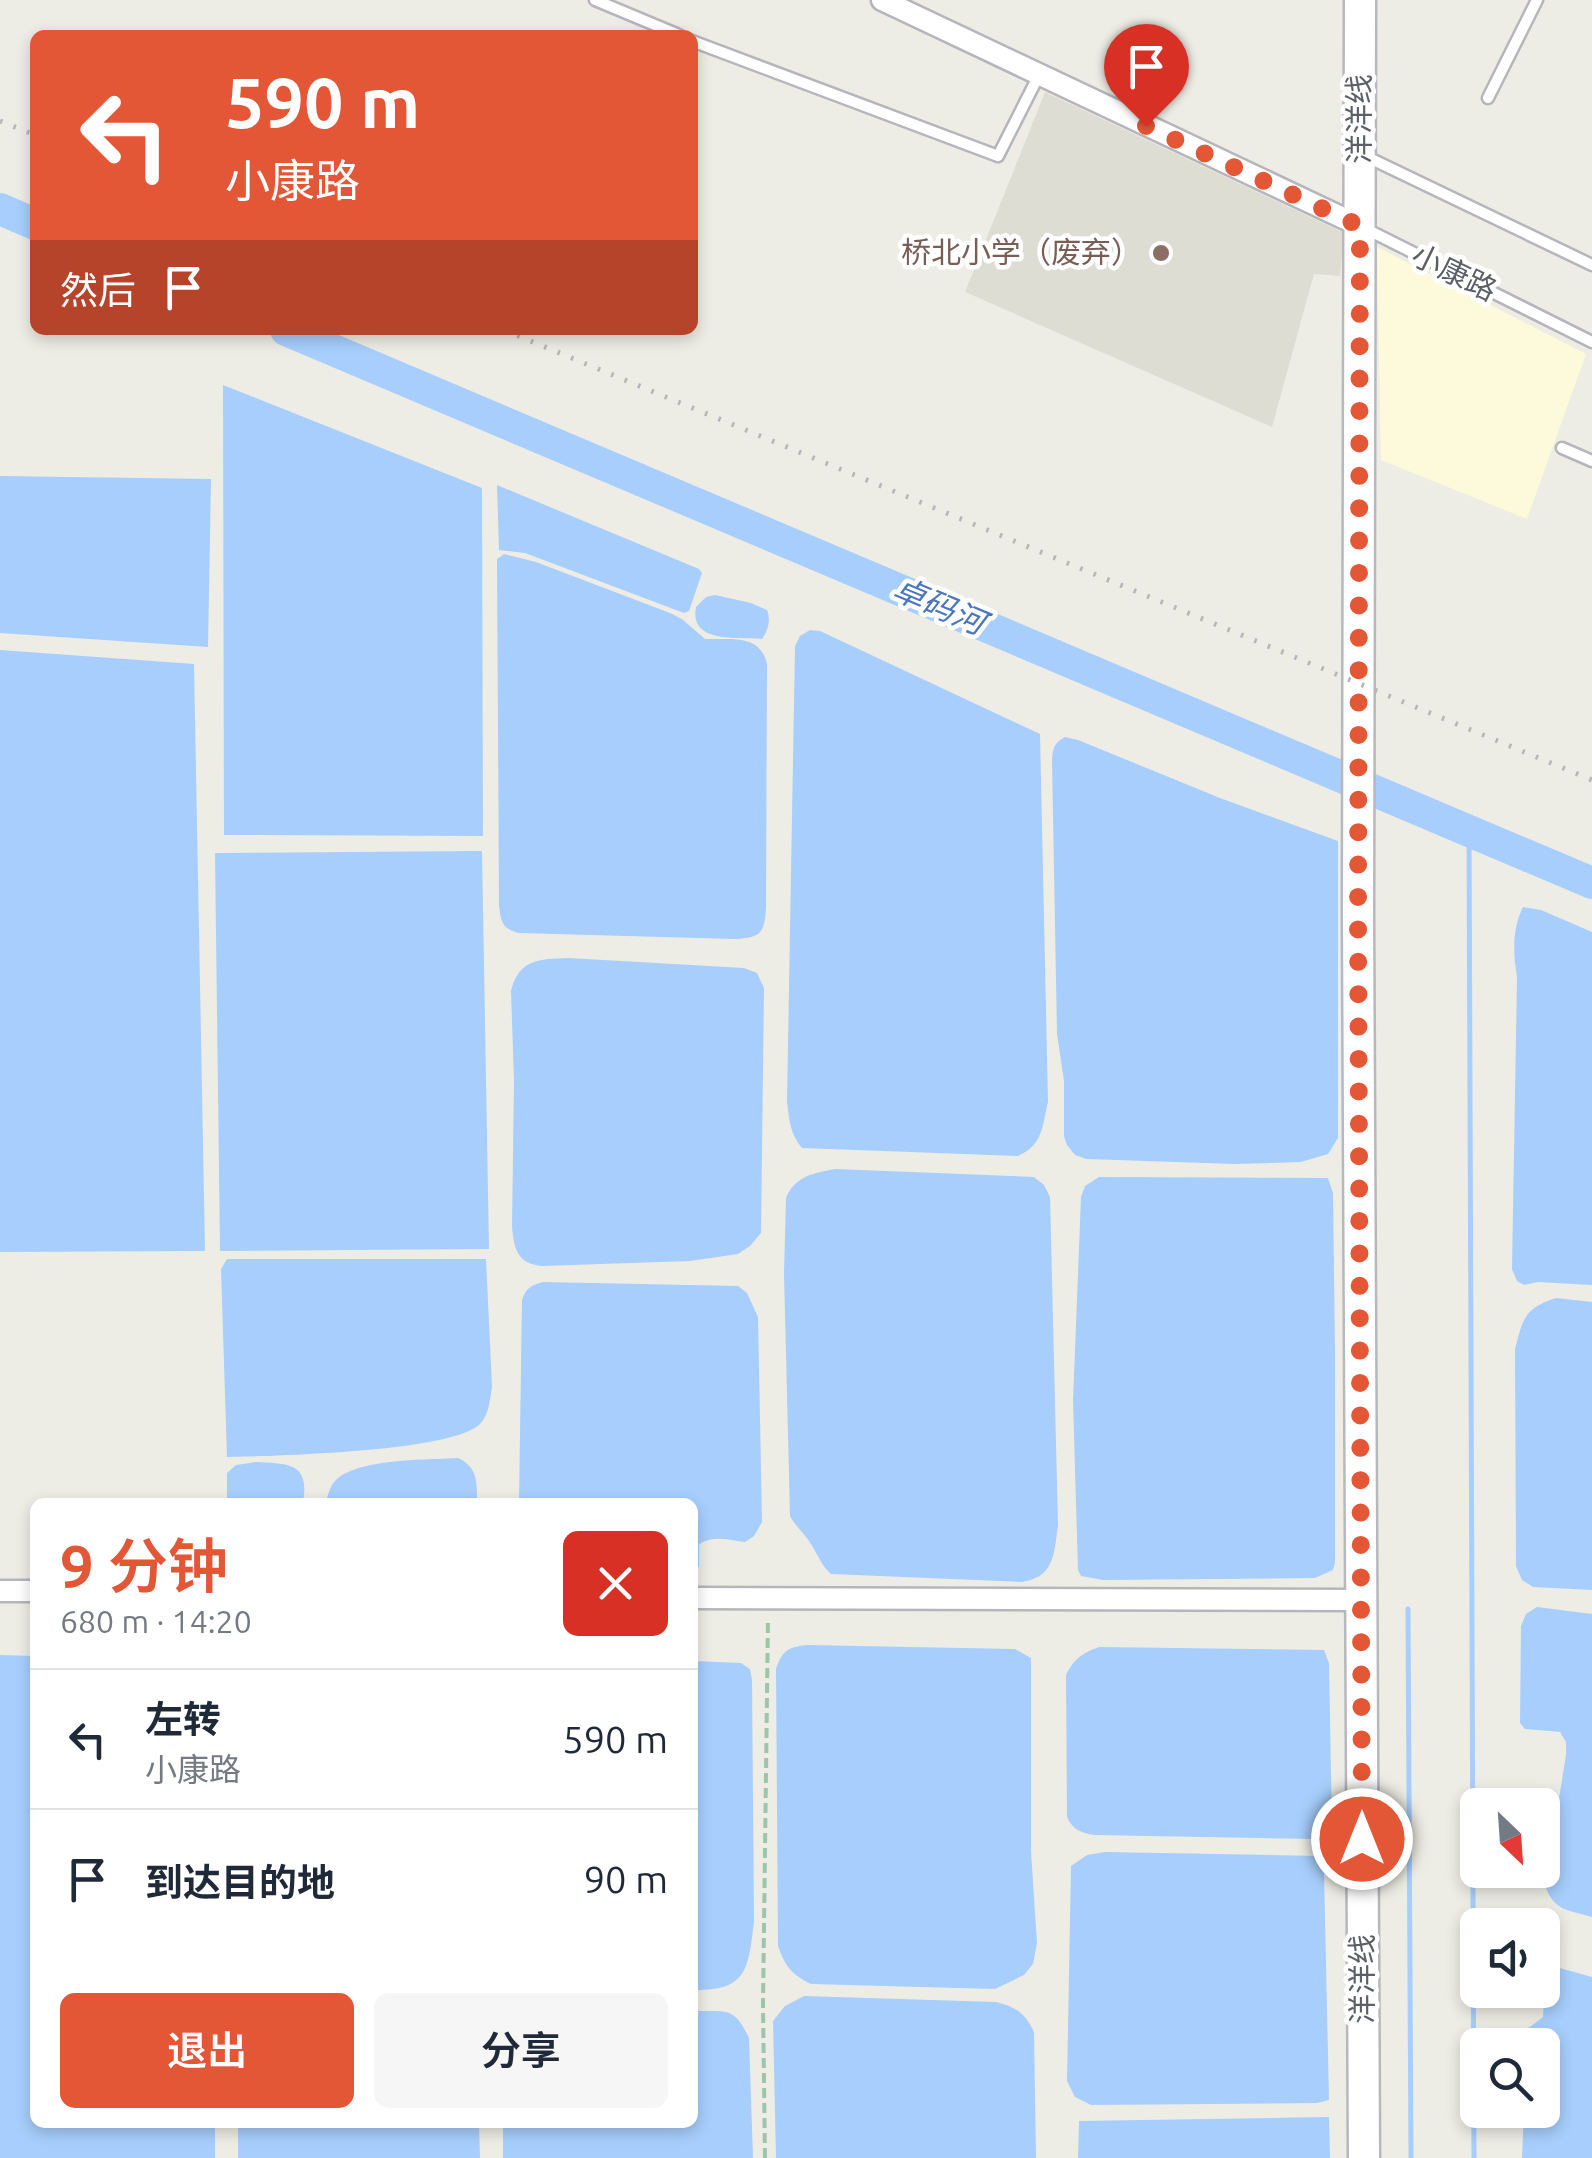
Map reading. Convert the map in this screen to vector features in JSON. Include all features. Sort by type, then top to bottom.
[{"type":"main road","name":"洋洋线","points":[[1360,0],[1358,816],[1364,2158]]},
{"type":"street","name":"小康路","points":[[882,0],[1360,226]]},
{"type":"street","points":[[0,1590],[30,1591]]},
{"type":"street","points":[[698,1598],[1361,1600]]},
{"type":"lane","points":[[596,0],[667,30]]},
{"type":"lane","points":[[1488,98],[1537,0]]},
{"type":"lane","points":[[698,43],[998,156],[1039,75]]},
{"type":"lane","points":[[1360,154],[1592,265]]},
{"type":"lane","name":"小康路","points":[[1360,226],[1592,342]]},
{"type":"lane","points":[[1562,448],[1592,462]]},
{"type":"path","points":[[765,2158],[768,1598]]},
{"type":"shaded area","name":"桥北小学（废弃）","points":[[1045,92],[1344,233],[1340,276],[1314,274],[1272,427],[965,292]]},
{"type":"shaded area","points":[[1377,247],[1586,354],[1527,519],[1381,460]]},
{"type":"water","points":[[223,385],[482,488],[483,836],[224,835]]},
{"type":"water","points":[[0,476],[211,479],[208,647],[0,633]]},
{"type":"water","points":[[497,485],[699,569],[702,573],[689,611],[684,613],[525,553],[499,550]]},
{"type":"water","points":[[504,554],[536,562],[670,613],[705,639],[743,640],[763,654],[767,664],[766,906],[763,928],[756,935],[734,939],[518,933],[503,924],[499,906],[497,559]]},
{"type":"water","points":[[715,595],[767,610],[768,625],[762,639],[717,636],[700,627],[696,607],[706,597]]},
{"type":"water","points":[[810,630],[820,631],[1040,734],[1048,1102],[1037,1141],[1018,1156],[802,1148],[793,1132],[787,1101],[795,646],[800,636]]},
{"type":"water","points":[[0,650],[194,664],[205,1251],[0,1252]]},
{"type":"water","points":[[1065,737],[1338,841],[1338,1138],[1328,1154],[1301,1162],[1235,1164],[1086,1159],[1075,1155],[1067,1145],[1057,1034],[1052,760],[1055,746]]},
{"type":"water","points":[[482,851],[489,1249],[220,1251],[215,853]]},
{"type":"water","points":[[1523,907],[1541,910],[1592,932],[1592,1285],[1524,1285],[1517,1281],[1512,1269],[1517,977],[1514,941]]},
{"type":"water","points":[[568,958],[744,968],[757,973],[764,988],[761,1233],[738,1254],[690,1261],[542,1266],[527,1262],[518,1254],[512,1227],[511,991],[525,967],[539,960]]},
{"type":"water","points":[[835,1169],[1034,1177],[1050,1197],[1058,1525],[1051,1562],[1033,1579],[1022,1582],[831,1574],[790,1516],[786,1198],[800,1180]]},
{"type":"water","points":[[1099,1177],[1328,1178],[1333,1193],[1333,1570],[1315,1578],[1103,1580],[1081,1576],[1073,1401],[1081,1197],[1085,1186]]},
{"type":"water","points":[[227,1259],[486,1259],[492,1387],[483,1420],[463,1433],[435,1441],[319,1454],[227,1457],[221,1269]]},
{"type":"water","points":[[535,1284],[738,1286],[747,1293],[758,1317],[762,1522],[754,1536],[745,1542],[716,1539],[699,1544],[698,1568],[698,1498],[519,1498],[522,1300]]},
{"type":"water","points":[[1556,1298],[1592,1302],[1592,1590],[1533,1587],[1522,1580],[1516,1566],[1515,1349],[1526,1316]]},
{"type":"water","points":[[458,1458],[473,1471],[477,1498],[327,1498],[330,1488],[345,1473],[393,1462]]},
{"type":"water","points":[[256,1462],[294,1468],[303,1479],[303,1498],[227,1498],[227,1473],[236,1465]]},
{"type":"water","points":[[1537,1607],[1592,1614],[1592,1917],[1557,1905],[1546,1888],[1560,1888],[1560,1792],[1566,1742],[1560,1732],[1525,1729],[1520,1723],[1521,1626],[1526,1614]]},
{"type":"water","points":[[807,1645],[1015,1649],[1031,1658],[1031,1852],[1037,1943],[1033,1964],[1024,1975],[995,1989],[811,1984],[787,1964],[778,1946],[776,1669],[787,1651]]},
{"type":"water","points":[[1099,1647],[1324,1650],[1329,1663],[1332,1828],[1313,1839],[1095,1835],[1075,1828],[1067,1817],[1066,1675],[1079,1657]]},
{"type":"water","points":[[0,1655],[30,1656],[30,2128],[215,2128],[215,2158],[0,2158]]},
{"type":"water","points":[[698,1661],[741,1663],[750,1669],[752,1680],[754,1922],[750,1953],[734,1982],[698,1990]]},
{"type":"water","points":[[1105,1852],[1319,1856],[1324,1872],[1329,2100],[1091,2105],[1075,2097],[1067,2081],[1071,1866],[1087,1855]]},
{"type":"water","points":[[1560,1968],[1592,1977],[1592,2158],[1522,2158],[1523,2128],[1560,2128],[1560,2028],[1528,2028],[1543,2017],[1543,2008],[1560,2008]]},
{"type":"water","points":[[804,1996],[996,2002],[1019,2012],[1034,2032],[1036,2158],[776,2158],[773,2021],[785,2006]]},
{"type":"water","points":[[698,2011],[727,2012],[744,2027],[749,2038],[753,2158],[503,2158],[503,2128],[698,2128]]},
{"type":"water","points":[[1329,2117],[1330,2158],[1078,2158],[1079,2121]]},
{"type":"water","points":[[238,2128],[479,2128],[480,2158],[238,2158]]},
{"type":"waterway","name":"卓码河","points":[[0,209],[30,222]]},
{"type":"waterway","name":"卓码河","points":[[298,335],[1592,883]]},
{"type":"waterway","points":[[1469,830],[1474,2158]]},
{"type":"waterway","points":[[1408,1609],[1411,2158]]},
{"type":"railway","points":[[0,121],[30,133]]},
{"type":"railway","points":[[516,335],[1592,780]]},
{"type":"place","name":"桥北小学（废弃）","points":[[1161,253]]},
{"type":"route","points":[[1146,126],[1360,226],[1362,1839]]}]
